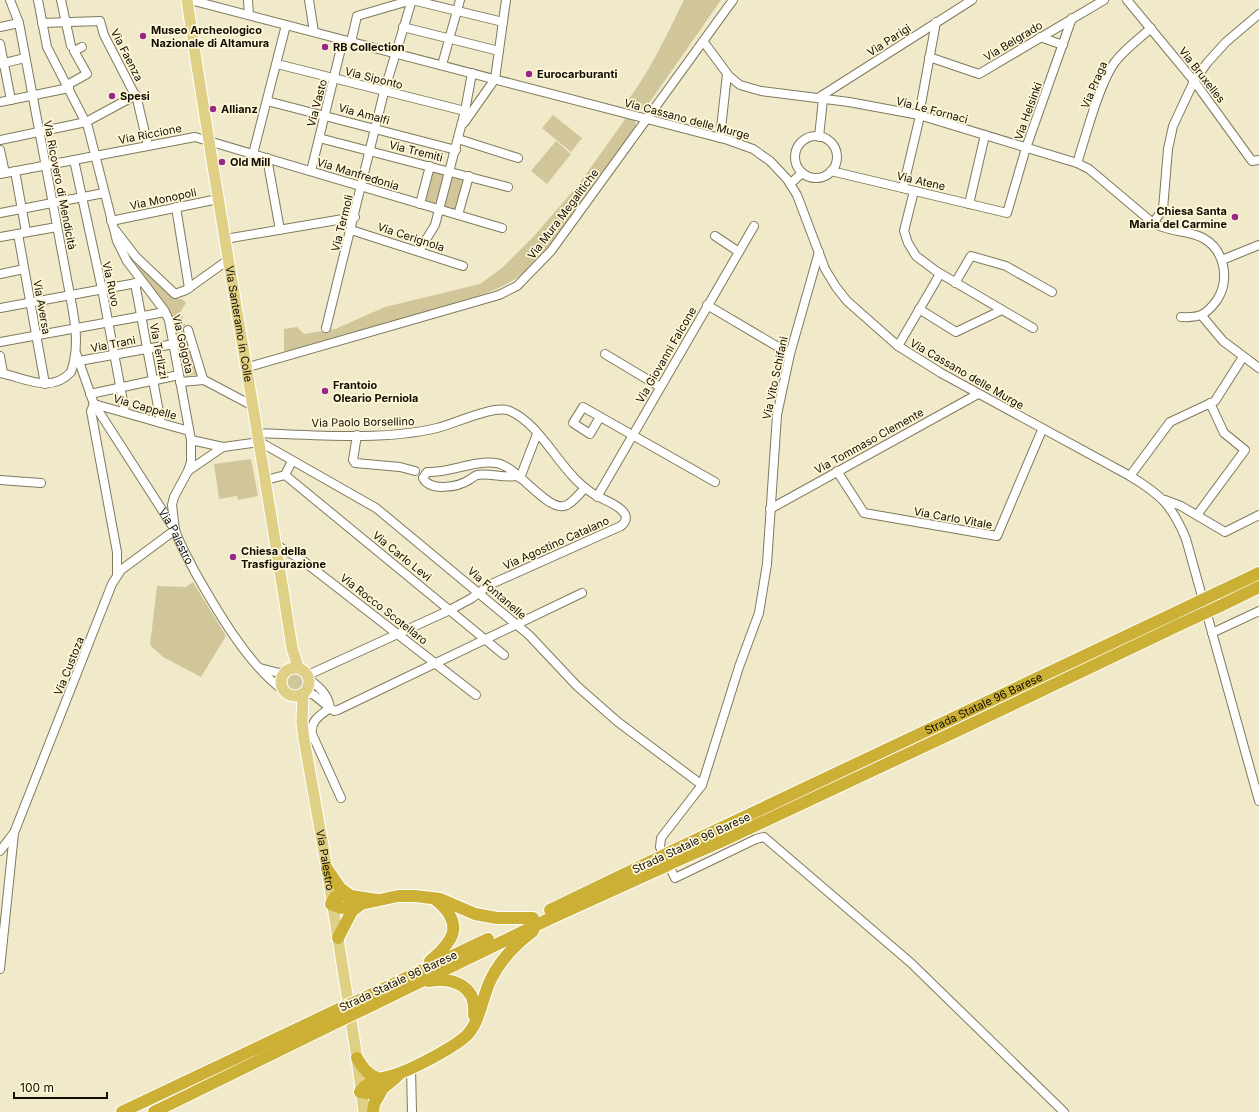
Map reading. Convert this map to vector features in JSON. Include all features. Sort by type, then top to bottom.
[{"type":"highway","name":"Strada Statale 96 Barese","points":[[122,1112],[550,919],[667,859],[1259,574]]},
{"type":"highway","name":"Strada Statale 96 Barese","points":[[415,979],[533,918],[667,859],[720,842],[1259,587]]},
{"type":"highway","points":[[327,869],[340,888],[357,900]]},
{"type":"highway","points":[[332,904],[342,908],[357,900],[377,900],[398,896],[432,897],[475,914],[497,918],[533,918]]},
{"type":"highway","points":[[415,979],[443,950],[453,937],[454,921],[445,908],[432,897]]},
{"type":"highway","points":[[338,938],[357,900]]},
{"type":"highway","points":[[360,1092],[366,1084],[381,1083],[457,1043],[467,1035],[473,1027],[491,979],[509,952],[550,919]]},
{"type":"highway","points":[[415,979],[450,979],[465,988],[474,1000],[473,1027]]},
{"type":"highway","name":"Strada Statale 96 Barese","points":[[154,1112],[339,1015]]},
{"type":"highway","points":[[357,1058],[364,1069],[381,1083]]},
{"type":"highway","points":[[373,1112],[381,1083]]},
{"type":"main road","name":"Via Santeramo in Colle","points":[[187,0],[208,140],[245,368],[259,437],[292,648],[290,669]]},
{"type":"main road","points":[[290,669],[309,677],[304,693],[299,696],[286,692],[281,678],[290,669]]},
{"type":"main road","name":"Via Palestro","points":[[286,692],[302,722]]},
{"type":"main road","name":"Via Palestro","points":[[304,693],[302,722],[348,999],[364,1112]]},
{"type":"street","name":"Via Ricovero di Mendicità","points":[[10,0],[19,22],[53,203],[76,329],[77,358],[94,404],[91,412],[117,552],[117,574]]},
{"type":"street","name":"Via Golgota","points":[[38,0],[47,47],[86,122],[117,241],[138,282],[165,312],[174,344],[191,440],[191,462],[188,471]]},
{"type":"street","points":[[61,0],[71,46]]},
{"type":"street","name":"Via Cassano delle Murge","points":[[190,0],[219,3],[249,15],[645,120],[720,138],[753,149],[770,160],[797,195],[825,269],[839,292],[898,346],[941,374],[1042,430],[1130,476],[1154,490],[1165,500]]},
{"type":"street","points":[[248,0],[249,15]]},
{"type":"street","points":[[309,0],[314,32]]},
{"type":"street","points":[[376,0],[378,9],[412,0],[503,22]]},
{"type":"street","name":"Via Termoli","points":[[326,328],[384,92],[412,0]]},
{"type":"street","points":[[442,65],[460,0]]},
{"type":"street","points":[[462,127],[495,79],[506,0]]},
{"type":"street","name":"Via Mura Megalitiche","points":[[245,368],[492,297],[517,286],[551,251],[645,120],[734,0]]},
{"type":"street","name":"Via Parigi","points":[[820,99],[936,22],[972,0]]},
{"type":"street","name":"Via Belgrado","points":[[929,57],[979,74],[1104,0]]},
{"type":"street","name":"Via Bruxelles","points":[[1127,0],[1194,81],[1252,161],[1259,160]]},
{"type":"street","name":"Via Vasto","points":[[311,171],[334,79],[357,16],[378,9]]},
{"type":"street","points":[[1153,223],[1163,209],[1168,149],[1173,126],[1194,81],[1207,63],[1226,42],[1259,14]]},
{"type":"street","name":"Via Helsinki","points":[[1007,212],[1026,148],[1072,18]]},
{"type":"street","name":"Via Faenza","points":[[66,22],[100,20],[104,35],[136,95],[148,146]]},
{"type":"street","points":[[0,27],[19,22]]},
{"type":"street","points":[[42,23],[66,22]]},
{"type":"street","points":[[903,188],[920,116],[936,22]]},
{"type":"street","points":[[253,154],[286,25]]},
{"type":"street","points":[[403,27],[499,51]]},
{"type":"street","name":"Via Praga","points":[[1077,163],[1102,89],[1114,64],[1123,52],[1151,28]]},
{"type":"street","points":[[1040,37],[1063,46]]},
{"type":"street","name":"Via Le Fornaci","points":[[703,41],[727,74],[736,83],[761,91],[820,99],[920,116],[1077,163],[1089,168],[1153,223],[1164,229],[1194,235],[1204,239],[1218,253],[1222,260]]},
{"type":"street","points":[[0,44],[2,64],[11,100]]},
{"type":"street","points":[[0,102],[68,87],[87,74],[74,51],[82,47]]},
{"type":"street","points":[[2,64],[25,58]]},
{"type":"street","name":"Via Siponto","points":[[277,64],[466,112]]},
{"type":"street","points":[[419,251],[435,225],[466,112],[472,73]]},
{"type":"street","points":[[720,138],[727,74]]},
{"type":"street","points":[[0,140],[86,122],[136,95]]},
{"type":"street","points":[[819,137],[820,99]]},
{"type":"street","name":"Via Amalfi","points":[[267,101],[456,150]]},
{"type":"street","points":[[969,204],[985,135]]},
{"type":"street","name":"Via Riccione","points":[[2,173],[195,137],[208,140]]},
{"type":"street","points":[[819,137],[826,139],[835,149],[836,162],[831,171],[822,177],[815,178],[802,173],[795,161],[797,148],[806,139],[819,137]]},
{"type":"street","name":"Via Tremiti","points":[[319,138],[508,187]]},
{"type":"street","points":[[458,139],[518,158]]},
{"type":"street","name":"Via Manfredonia","points":[[208,140],[502,228]]},
{"type":"street","points":[[0,150],[2,173]]},
{"type":"street","points":[[267,158],[280,230]]},
{"type":"street","name":"Via Ruvo","points":[[74,160],[102,289],[125,412]]},
{"type":"street","points":[[420,204],[430,166]]},
{"type":"street","name":"Via Aversa","points":[[15,171],[22,209],[24,269],[45,384]]},
{"type":"street","name":"Via Atene","points":[[831,171],[1007,212]]},
{"type":"street","points":[[790,184],[802,173]]},
{"type":"street","points":[[458,215],[469,176]]},
{"type":"street","points":[[914,191],[905,224],[906,237],[916,256],[940,274],[1033,328]]},
{"type":"street","points":[[0,213],[104,193]]},
{"type":"street","name":"Via Monopoli","points":[[112,224],[176,207],[218,199]]},
{"type":"street","points":[[176,207],[189,288],[228,260]]},
{"type":"street","points":[[225,239],[354,217]]},
{"type":"street","name":"Via Golgota","points":[[112,224],[136,257],[178,294],[189,288]]},
{"type":"street","name":"Via Giovanni Falcone","points":[[597,497],[754,226]]},
{"type":"street","points":[[0,237],[57,227]]},
{"type":"street","name":"Via Cerignola","points":[[351,230],[463,266]]},
{"type":"street","points":[[715,236],[739,252]]},
{"type":"street","points":[[1181,318],[1202,316],[1209,310],[1221,293],[1224,276],[1222,260],[1259,245]]},
{"type":"street","name":"Via Vito Schifani","points":[[818,252],[790,354],[777,415],[767,564],[759,613],[738,667],[702,785],[660,841],[660,847],[675,878],[756,839],[764,837],[911,963],[1064,1112]]},
{"type":"street","points":[[955,283],[971,256],[1006,266],[1052,292]]},
{"type":"street","points":[[0,274],[24,269]]},
{"type":"street","points":[[898,346],[940,274]]},
{"type":"street","points":[[0,308],[138,282]]},
{"type":"street","name":"Via Terlizzi","points":[[138,282],[141,316],[161,423]]},
{"type":"street","points":[[708,305],[790,354]]},
{"type":"street","points":[[919,309],[956,332],[1002,310]]},
{"type":"street","points":[[0,342],[165,312]]},
{"type":"street","points":[[1202,316],[1223,341],[1259,368]]},
{"type":"street","points":[[188,330],[203,379]]},
{"type":"street","name":"Via Trani","points":[[77,358],[114,355],[174,344]]},
{"type":"street","points":[[605,354],[660,387]]},
{"type":"street","points":[[0,356],[1,372],[45,384],[55,383],[64,378],[71,372],[77,358]]},
{"type":"street","points":[[1130,476],[1170,422],[1215,401],[1243,357]]},
{"type":"street","points":[[90,394],[153,381],[203,379],[253,406]]},
{"type":"street","name":"Via Tommaso Clemente","points":[[770,509],[978,394]]},
{"type":"street","points":[[1197,515],[1245,450],[1224,433],[1210,403]]},
{"type":"street","name":"Via Cappelle","points":[[94,404],[189,431]]},
{"type":"street","name":"Via Palestro","points":[[94,404],[175,530],[184,550],[220,615],[260,668],[286,692]]},
{"type":"street","name":"Via Paolo Borsellino","points":[[223,447],[259,437],[416,433],[504,409],[521,417],[568,472],[597,497]]},
{"type":"street","points":[[600,417],[715,482]]},
{"type":"street","name":"Via Carlo Vitale","points":[[837,471],[864,513],[997,536],[1042,430]]},
{"type":"street","points":[[519,477],[537,434]]},
{"type":"street","points":[[356,435],[353,460],[355,463],[400,467],[425,475],[482,463],[496,463],[506,466],[543,497],[560,506],[567,505],[585,488]]},
{"type":"street","name":"Via Fontanelle","points":[[259,437],[292,460],[387,515],[529,636],[577,686],[612,717],[702,785]]},
{"type":"street","points":[[191,440],[223,447]]},
{"type":"street","points":[[117,574],[175,530],[172,505],[174,497],[188,471],[223,447]]},
{"type":"street","points":[[266,480],[285,475],[292,460]]},
{"type":"street","name":"Via Carlo Levi","points":[[285,475],[504,655]]},
{"type":"street","points":[[425,475],[430,485],[439,487],[468,481],[479,475],[519,477]]},
{"type":"street","points":[[0,480],[41,483]]},
{"type":"street","name":"Via Agostino Catalano","points":[[480,593],[489,585],[624,524],[625,515],[622,508],[597,497]]},
{"type":"street","points":[[1165,500],[1181,506],[1225,532],[1259,515]]},
{"type":"street","points":[[1165,500],[1176,516],[1186,539],[1259,801]]},
{"type":"street","name":"Via Rocco Scotellaro","points":[[276,546],[302,560],[437,663],[476,695]]},
{"type":"street","name":"Via Custoza","points":[[14,833],[117,574]]},
{"type":"street","points":[[330,708],[329,700],[322,690],[309,677],[398,633],[450,610],[480,593]]},
{"type":"street","points":[[304,693],[314,695],[334,711],[338,710],[582,593]]},
{"type":"street","points":[[1212,633],[1259,611]]},
{"type":"street","points":[[260,668],[279,673],[290,669]]},
{"type":"street","points":[[330,708],[312,724],[312,734],[341,798]]},
{"type":"street","points":[[0,851],[14,833]]},
{"type":"street","points":[[0,969],[14,833]]},
{"type":"street","points":[[406,1070],[412,1112]]},
{"type":"shaded area","points":[[684,0],[721,0],[647,106],[640,110],[625,104],[650,67]]},
{"type":"shaded area","points":[[553,115],[582,138],[571,152],[542,128]]},
{"type":"shaded area","points":[[626,118],[635,120],[636,126],[552,242],[535,262],[518,277],[499,288],[475,297],[284,353],[284,329],[297,327],[304,334],[335,329],[385,307],[480,284],[502,268],[534,236],[579,184]]},
{"type":"shaded area","points":[[556,141],[571,154],[547,184],[531,171]]},
{"type":"shaded area","points":[[434,170],[445,173],[436,205],[425,202]]},
{"type":"shaded area","points":[[452,175],[464,178],[456,211],[444,208]]},
{"type":"shaded area","points":[[140,264],[173,296],[182,299],[186,303],[181,311],[199,374],[187,376],[184,374],[172,320],[136,267]]},
{"type":"shaded area","points":[[251,459],[258,496],[238,500],[237,496],[219,499],[214,464]]},
{"type":"shaded area","points":[[193,582],[226,636],[201,677],[163,657],[150,645],[157,586],[186,587]]},
{"type":"shaded area","points":[[295,671],[302,674],[305,681],[302,688],[295,691],[288,688],[285,681],[288,674]]},
{"type":"place","name":"Museo Archeologico Nazionale di Altamura","points":[[143,36]]},
{"type":"place","name":"RB Collection","points":[[325,47]]},
{"type":"place","name":"Eurocarburanti","points":[[529,74]]},
{"type":"place","name":"Spesi","points":[[112,96]]},
{"type":"place","name":"Allianz","points":[[213,109]]},
{"type":"place","name":"Old Mill","points":[[222,162]]},
{"type":"place","name":"Chiesa Santa Maria del Carmine","points":[[1235,217]]},
{"type":"place","name":"Frantoio Oleario Perniola","points":[[325,391]]},
{"type":"place","name":"Chiesa della Trasfigurazione","points":[[233,557]]}]
